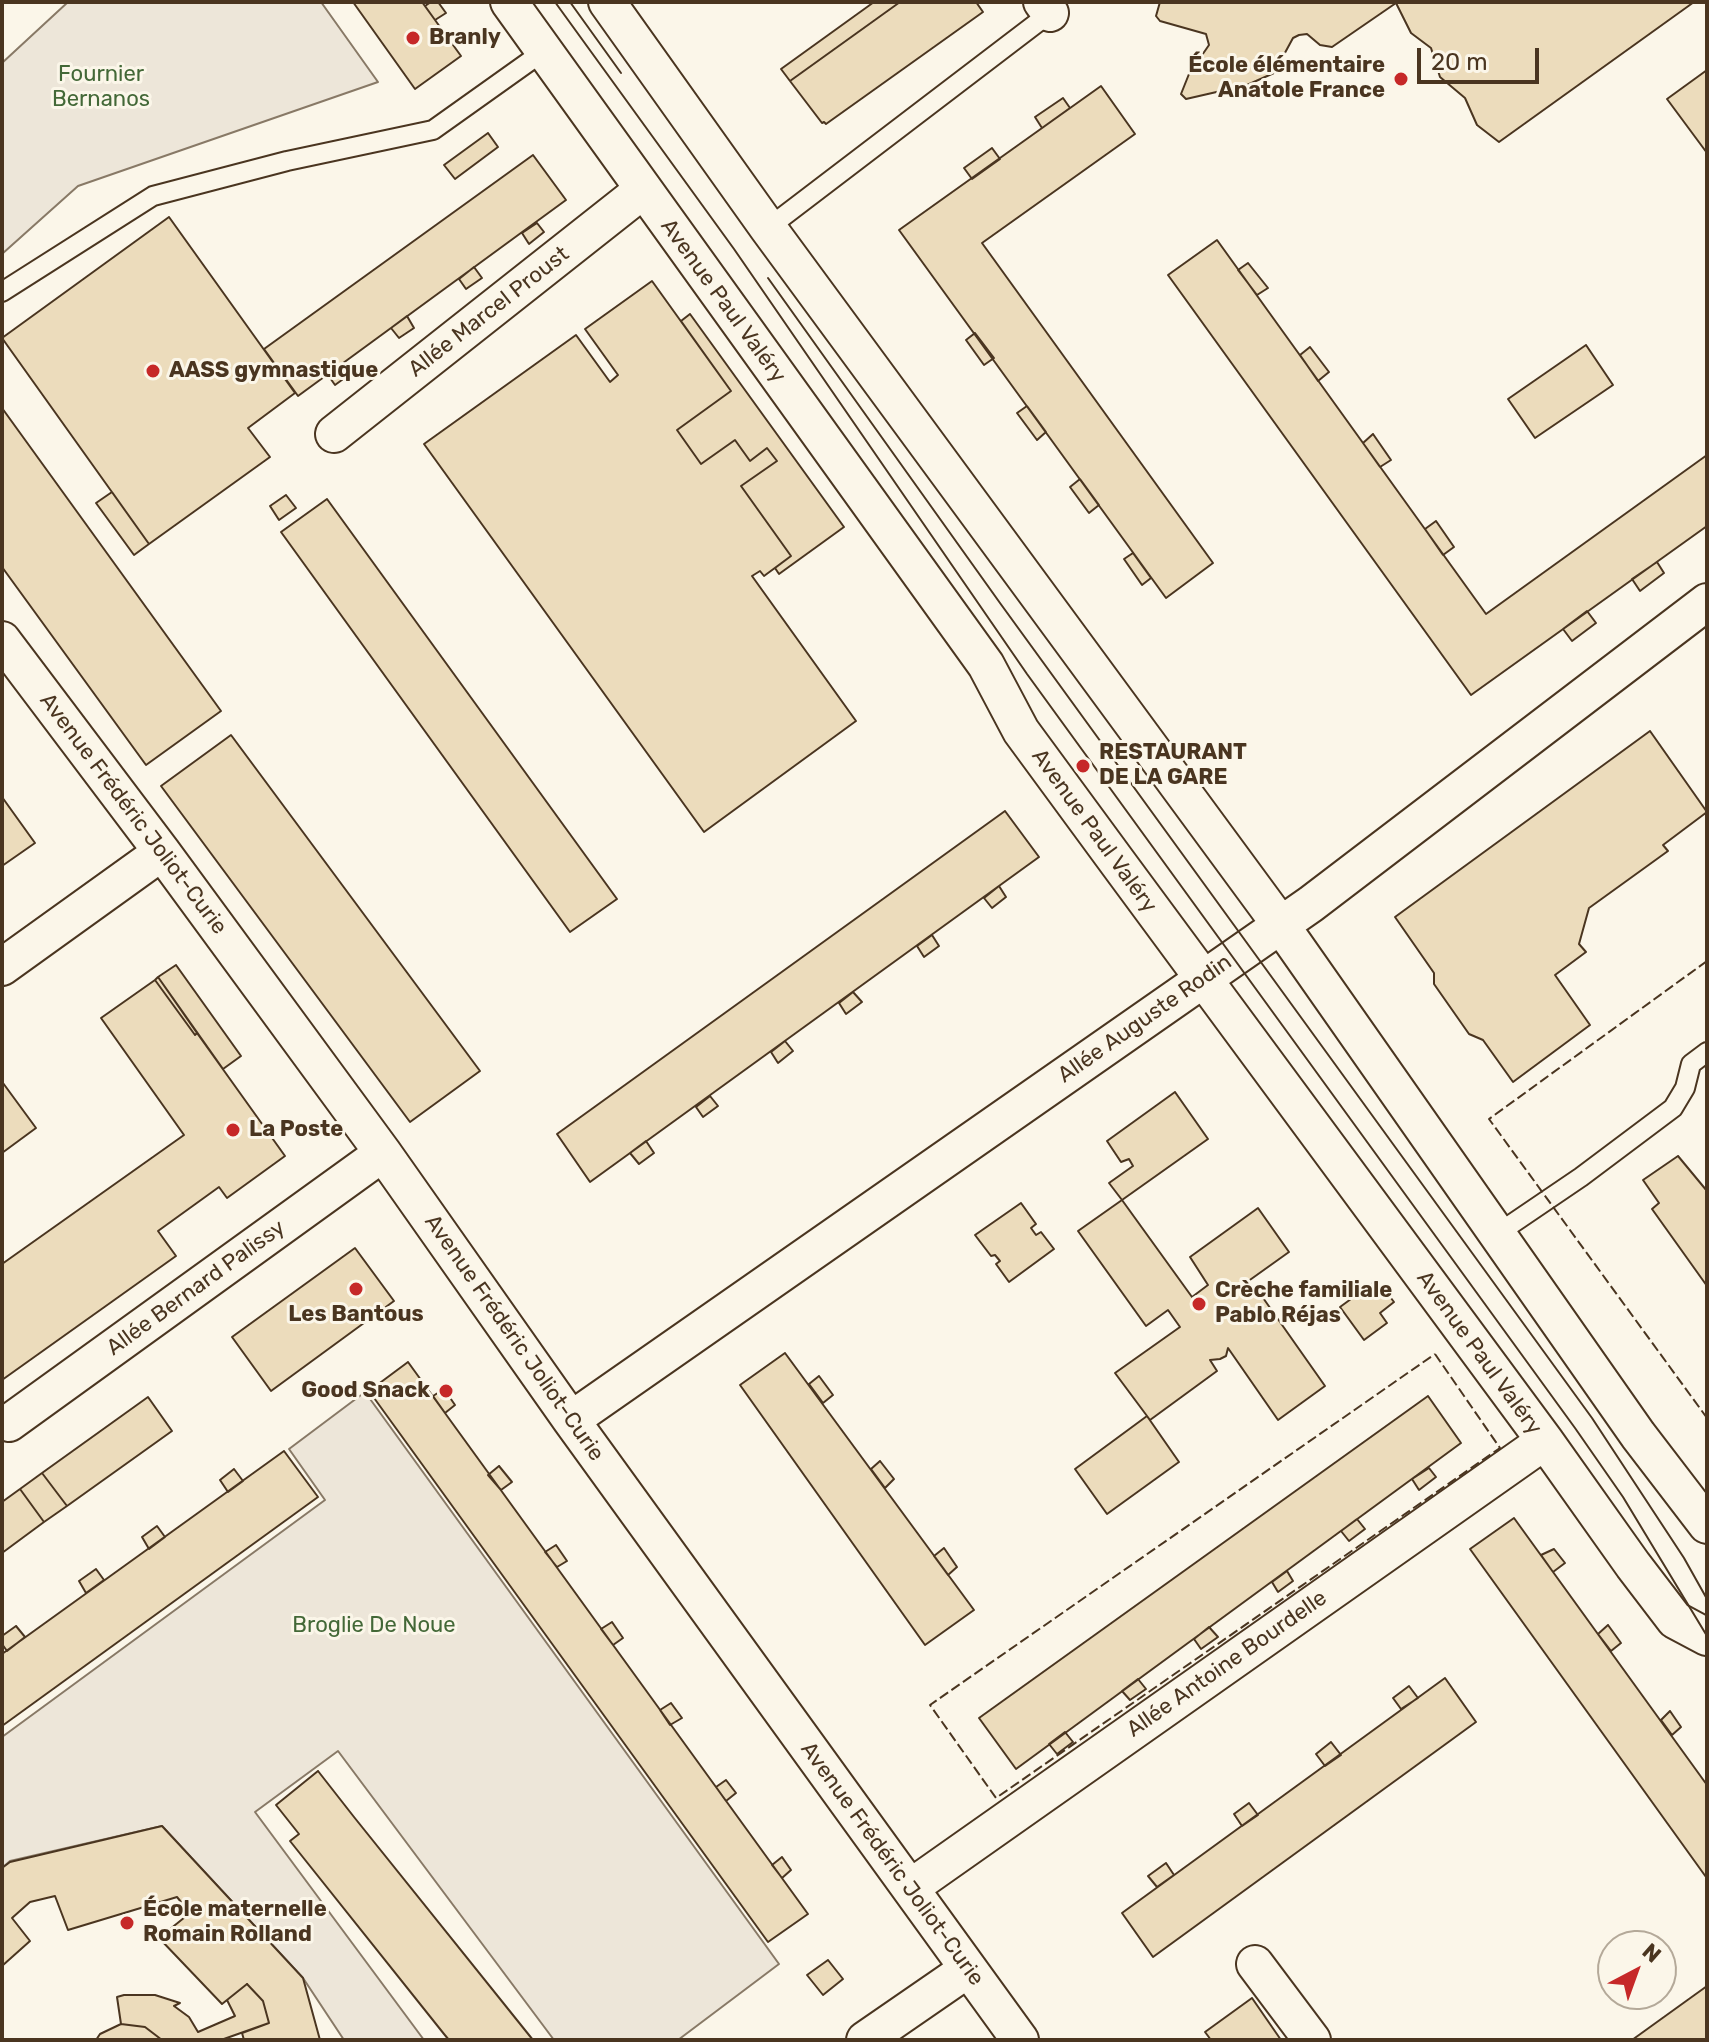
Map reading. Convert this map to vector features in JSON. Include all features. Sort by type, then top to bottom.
[{"type":"street","name":"Avenue Paul Valéry","points":[[509,2],[986,665],[1021,731],[1675,1620],[1707,1637]]},
{"type":"street","points":[[607,2],[768,228],[1280,924],[1638,1435],[1707,1525]]},
{"type":"street","name":"Allée Marcel Proust","points":[[334,434],[643,190]]},
{"type":"street","name":"Allée Auguste Rodin","points":[[571,1420],[1311,904],[1707,602]]},
{"type":"street","name":"Avenue Frédéric Joliot-Curie","points":[[2,640],[383,1153],[571,1420],[1020,2040]]},
{"type":"street","points":[[2,967],[162,852]]},
{"type":"street","name":"Allée Bernard Palissy","points":[[9,1423],[383,1153]]},
{"type":"street","name":"Allée Antoine Bourdelle","points":[[910,1888],[1545,1441]]},
{"type":"street","points":[[1255,1964],[1312,2040]]},
{"type":"street","points":[[865,2040],[968,1969]]},
{"type":"lane","points":[[768,228],[1046,8]]},
{"type":"lane","points":[[2,292],[153,196],[287,161],[433,130],[544,51]]},
{"type":"lane","points":[[1497,1234],[1581,1177],[1673,1108],[1685,1088],[1691,1064],[1707,1052]]},
{"type":"green space","name":"Fournier Bernanos","points":[[68,2],[321,2],[378,82],[78,186],[2,254],[2,63]]},
{"type":"green space","name":"Broglie De Noue","points":[[365,1392],[779,1964],[678,2040],[554,2040],[338,1751],[255,1812],[424,2040],[344,2040],[303,1978],[162,1826],[10,1861],[2,1868],[2,1737],[325,1500],[289,1449]]},
{"type":"building","name":"Branly","points":[[353,2],[422,2],[461,56],[415,89]]},
{"type":"building","points":[[438,2],[446,13],[435,20],[425,6]]},
{"type":"building","points":[[874,2],[900,2],[790,81],[781,69]]},
{"type":"building","points":[[900,2],[976,2],[983,12],[826,124],[822,123],[790,81]]},
{"type":"building","points":[[1160,2],[1694,2],[1499,142],[1477,125],[1465,98],[1440,77],[1431,48],[1411,33],[1396,3],[1332,47],[1320,45],[1307,34],[1299,35],[1293,38],[1274,73],[1247,85],[1186,99],[1181,94],[1189,74],[1209,45],[1206,34],[1160,21],[1156,16]]},
{"type":"building","points":[[1707,70],[1707,153],[1667,99]]},
{"type":"building","points":[[1101,86],[1135,134],[982,243],[1213,563],[1166,598],[899,230]]},
{"type":"building","points":[[1063,98],[1070,108],[1042,128],[1035,117]]},
{"type":"building","points":[[488,133],[498,147],[455,179],[444,165]]},
{"type":"building","points":[[992,148],[1000,159],[972,179],[964,168]]},
{"type":"building","points":[[533,155],[566,200],[298,396],[264,349]]},
{"type":"building","name":"AASS gymnastique","points":[[169,217],[295,393],[248,428],[270,457],[149,544],[2,338]]},
{"type":"building","points":[[537,223],[544,232],[529,244],[522,233]]},
{"type":"building","points":[[1217,240],[1486,614],[1707,455],[1707,526],[1471,695],[1168,275]]},
{"type":"building","points":[[1248,263],[1268,288],[1257,295],[1238,270]]},
{"type":"building","points":[[474,267],[482,278],[466,289],[459,279]]},
{"type":"building","points":[[652,281],[731,391],[677,430],[701,464],[735,440],[750,461],[767,448],[777,461],[741,486],[791,556],[764,576],[760,571],[752,576],[856,721],[704,832],[424,444],[576,335],[610,382],[618,375],[585,329]]},
{"type":"building","points":[[690,314],[844,527],[779,574],[775,568],[791,556],[741,486],[777,461],[767,448],[750,461],[735,440],[701,464],[677,430],[731,391],[681,321]]},
{"type":"building","points":[[407,316],[414,328],[399,338],[391,328]]},
{"type":"building","points":[[975,333],[994,358],[984,365],[966,340]]},
{"type":"building","points":[[1586,345],[1613,385],[1535,438],[1508,399]]},
{"type":"building","points":[[1310,347],[1329,372],[1318,381],[1300,355]]},
{"type":"building","points":[[342,364],[350,374],[335,385],[328,375]]},
{"type":"building","points":[[1027,406],[1046,432],[1037,440],[1017,413]]},
{"type":"building","points":[[2,408],[221,711],[146,765],[2,567]]},
{"type":"building","points":[[1373,434],[1391,460],[1380,467],[1363,443]]},
{"type":"building","points":[[1080,479],[1099,505],[1089,513],[1070,487]]},
{"type":"building","points":[[112,492],[149,544],[134,555],[96,503]]},
{"type":"building","points":[[286,495],[296,508],[279,520],[270,506]]},
{"type":"building","points":[[327,499],[617,899],[570,932],[281,532]]},
{"type":"building","points":[[1436,521],[1454,547],[1443,555],[1425,529]]},
{"type":"building","points":[[1133,553],[1151,578],[1142,585],[1124,559]]},
{"type":"building","points":[[1657,562],[1664,573],[1640,591],[1632,579]]},
{"type":"building","points":[[1587,611],[1596,623],[1572,641],[1563,629]]},
{"type":"building","points":[[1650,731],[1707,812],[1663,845],[1668,851],[1589,908],[1579,944],[1586,952],[1555,975],[1590,1025],[1513,1082],[1483,1040],[1469,1034],[1434,984],[1434,973],[1395,917]]},
{"type":"building","points":[[231,735],[480,1071],[410,1122],[161,786]]},
{"type":"building","points":[[2,797],[35,843],[2,866]]},
{"type":"building","points":[[1005,811],[1039,857],[590,1182],[557,1134]]},
{"type":"building","points":[[999,886],[1006,897],[992,908],[984,898]]},
{"type":"building","points":[[932,935],[939,946],[924,957],[917,946]]},
{"type":"building","points":[[176,965],[241,1056],[223,1069],[158,977]]},
{"type":"building","points":[[158,977],[197,1033],[195,1035],[155,980]]},
{"type":"building","points":[[155,980],[285,1156],[227,1198],[219,1187],[158,1231],[176,1256],[2,1380],[2,1264],[184,1135],[101,1018]]},
{"type":"building","points":[[853,992],[862,1002],[846,1014],[839,1003]]},
{"type":"building","points":[[785,1041],[793,1051],[778,1063],[771,1052]]},
{"type":"building","points":[[2,1084],[36,1128],[2,1153]]},
{"type":"building","points":[[1175,1092],[1208,1139],[1122,1200],[1109,1183],[1133,1166],[1129,1159],[1121,1162],[1107,1141]]},
{"type":"building","points":[[710,1096],[718,1106],[703,1117],[696,1107]]},
{"type":"building","points":[[646,1141],[654,1153],[639,1164],[630,1153]]},
{"type":"building","points":[[1678,1156],[1707,1191],[1707,1286],[1652,1209],[1659,1203],[1643,1180]]},
{"type":"building","name":"Crèche familiale Pablo Réjas","points":[[1122,1200],[1192,1297],[1208,1285],[1190,1257],[1258,1208],[1289,1252],[1247,1282],[1258,1298],[1261,1295],[1325,1386],[1278,1420],[1228,1348],[1226,1356],[1210,1360],[1217,1371],[1150,1420],[1115,1373],[1180,1327],[1168,1310],[1146,1326],[1078,1231]]},
{"type":"building","points":[[1021,1203],[1036,1224],[1031,1228],[1036,1235],[1041,1232],[1054,1249],[1009,1282],[996,1264],[1000,1261],[995,1255],[991,1256],[975,1235]]},
{"type":"building","points":[[355,1248],[394,1301],[271,1391],[232,1337]]},
{"type":"building","points":[[1377,1280],[1394,1302],[1380,1313],[1387,1323],[1364,1340],[1340,1307]]},
{"type":"building","points":[[785,1353],[974,1610],[925,1645],[740,1385]]},
{"type":"building","points":[[408,1362],[808,1914],[768,1942],[369,1391]]},
{"type":"building","points":[[819,1376],[833,1395],[823,1403],[809,1384]]},
{"type":"building","points":[[444,1389],[455,1405],[445,1413],[433,1396]]},
{"type":"building","points":[[1428,1396],[1461,1443],[1016,1769],[979,1718]]},
{"type":"building","points":[[148,1397],[172,1431],[67,1506],[42,1473]]},
{"type":"building","points":[[1147,1416],[1179,1462],[1107,1514],[1075,1469]]},
{"type":"building","points":[[284,1451],[318,1497],[2,1726],[2,1654]]},
{"type":"building","points":[[880,1461],[894,1479],[885,1488],[871,1469]]},
{"type":"building","points":[[499,1466],[512,1482],[501,1490],[488,1475]]},
{"type":"building","points":[[1429,1468],[1436,1477],[1419,1490],[1412,1479]]},
{"type":"building","points":[[234,1469],[243,1481],[228,1492],[220,1480]]},
{"type":"building","points":[[42,1473],[67,1506],[44,1522],[20,1489]]},
{"type":"building","points":[[20,1489],[44,1522],[2,1553],[2,1502]]},
{"type":"building","points":[[1514,1518],[1707,1785],[1706,1877],[1470,1549]]},
{"type":"building","points":[[1357,1519],[1365,1529],[1349,1541],[1341,1531]]},
{"type":"building","points":[[157,1526],[165,1537],[149,1549],[142,1537]]},
{"type":"building","points":[[556,1545],[567,1561],[557,1567],[545,1552]]},
{"type":"building","points":[[944,1548],[957,1567],[948,1575],[934,1556]]},
{"type":"building","points":[[1554,1549],[1565,1563],[1553,1572],[1541,1555]]},
{"type":"building","points":[[96,1569],[104,1580],[86,1593],[79,1581]]},
{"type":"building","points":[[1287,1571],[1293,1581],[1278,1592],[1272,1582]]},
{"type":"building","points":[[612,1622],[623,1638],[613,1645],[601,1629]]},
{"type":"building","points":[[1608,1625],[1621,1643],[1611,1651],[1598,1634]]},
{"type":"building","points":[[16,1626],[25,1637],[7,1651],[2,1644],[2,1636]]},
{"type":"building","points":[[1209,1627],[1218,1637],[1201,1649],[1194,1639]]},
{"type":"building","points":[[1445,1678],[1476,1722],[1153,1957],[1122,1913]]},
{"type":"building","points":[[1138,1679],[1146,1689],[1130,1700],[1122,1691]]},
{"type":"building","points":[[1409,1686],[1418,1698],[1401,1709],[1393,1698]]},
{"type":"building","points":[[671,1703],[682,1718],[670,1725],[660,1710]]},
{"type":"building","points":[[1670,1711],[1681,1727],[1672,1735],[1661,1720]]},
{"type":"building","points":[[1065,1732],[1073,1742],[1057,1754],[1049,1744]]},
{"type":"building","points":[[1331,1742],[1341,1755],[1325,1766],[1316,1754]]},
{"type":"building","points":[[318,1771],[533,2040],[449,2040],[444,2034],[290,1841],[299,1834],[276,1805]]},
{"type":"building","points":[[726,1780],[736,1793],[726,1801],[716,1787]]},
{"type":"building","points":[[1249,1803],[1258,1815],[1242,1826],[1234,1814]]},
{"type":"building","points":[[162,1826],[303,1978],[320,2040],[244,2040],[242,2033],[269,2023],[263,2001],[247,1984],[222,2004],[159,1938],[190,1913],[177,1897],[68,1930],[55,1896],[30,1902],[12,1918],[30,1941],[2,1966],[2,1868],[10,1862]]},
{"type":"building","points":[[782,1857],[791,1870],[782,1878],[772,1865]]},
{"type":"building","points":[[1166,1863],[1174,1875],[1157,1887],[1148,1876]]},
{"type":"building","points":[[828,1960],[843,1979],[823,1995],[807,1975]]},
{"type":"building","points":[[247,1984],[263,2001],[269,2023],[221,2040],[162,2040],[145,2027],[121,2024],[117,1997],[155,1995],[180,2003],[174,2006],[189,2017],[198,2032],[235,2016],[227,2000]]},
{"type":"building","points":[[1707,1986],[1707,2040],[1632,2040],[1677,2010]]},
{"type":"building","points":[[1252,1998],[1281,2040],[1211,2040],[1205,2032]]},
{"type":"building","points":[[121,2024],[145,2027],[162,2040],[96,2040],[100,2034]]},
{"type":"tram line","points":[[555,2],[734,249],[1027,674],[1575,1428],[1623,1497],[1707,1636]]},
{"type":"tram line","points":[[570,2],[621,73]]},
{"type":"tram line","points":[[768,278],[1592,1418],[1684,1558],[1707,1599]]},
{"type":"fence","points":[[1707,961],[1489,1119],[1707,1418]]},
{"type":"fence","points":[[1435,1354],[1500,1448],[996,1798],[930,1705],[1435,1354]]},
{"type":"place","name":"Branly","points":[[413,38]]},
{"type":"place","name":"École élémentaire Anatole France","points":[[1401,79]]},
{"type":"place","name":"AASS gymnastique","points":[[153,371]]},
{"type":"place","name":"RESTAURANT DE LA GARE","points":[[1083,766]]},
{"type":"place","name":"La Poste","points":[[233,1130]]},
{"type":"place","name":"Les Bantous","points":[[356,1289]]},
{"type":"place","name":"Crèche familiale Pablo Réjas","points":[[1199,1304]]},
{"type":"place","name":"Good Snack","points":[[446,1391]]},
{"type":"place","name":"École maternelle Romain Rolland","points":[[127,1923]]}]
